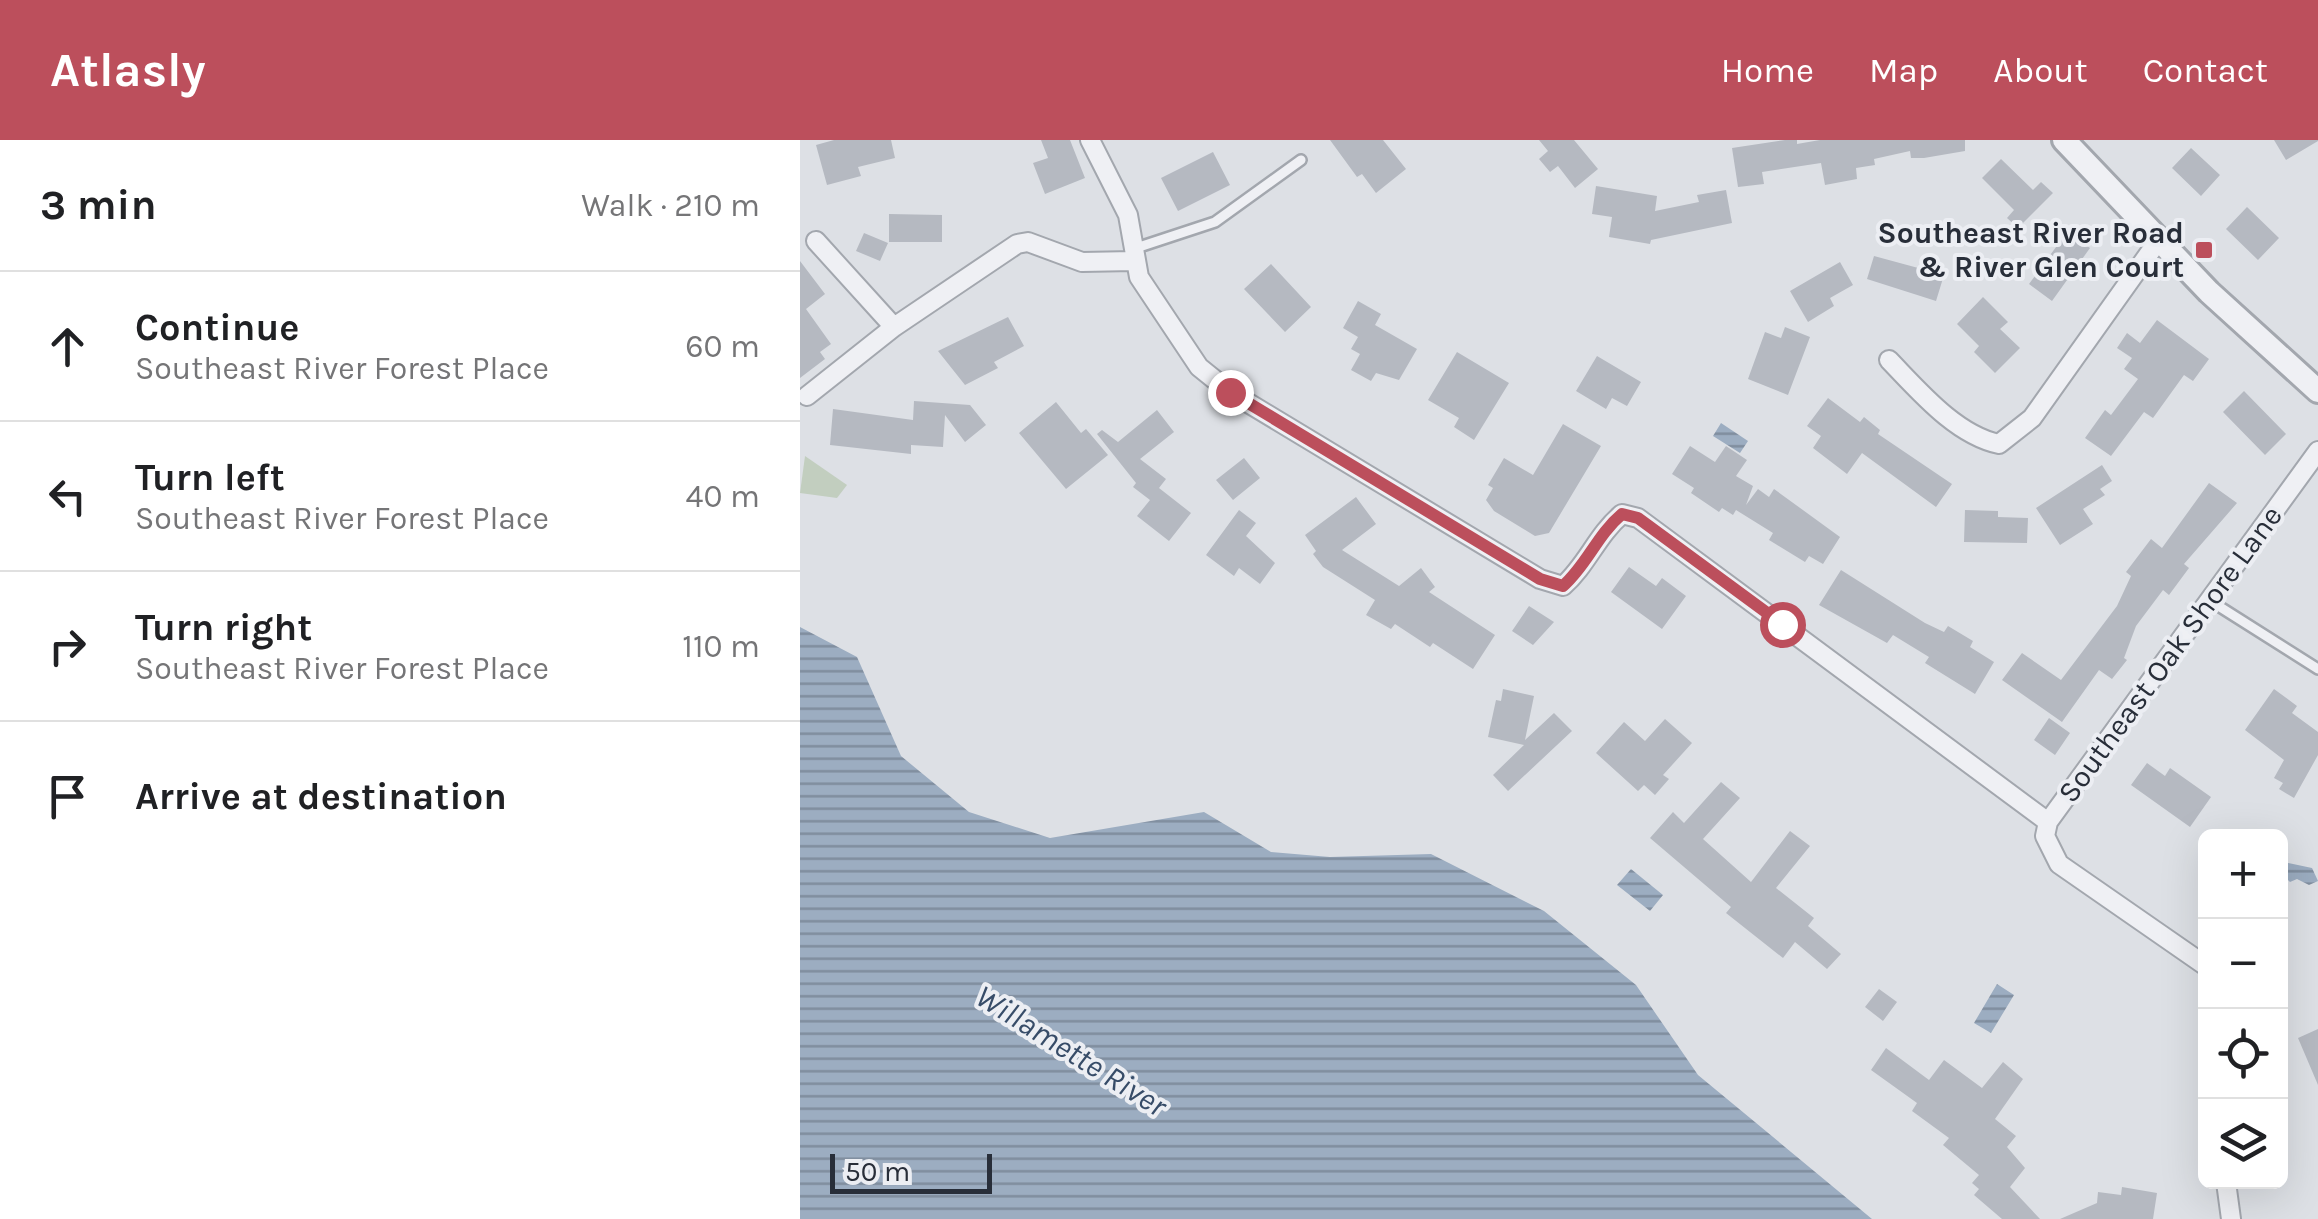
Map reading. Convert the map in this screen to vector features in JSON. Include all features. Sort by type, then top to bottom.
[{"type":"street","points":[[1090,140],[1128,215],[1133,255],[1198,367],[1276,423],[1540,579],[1563,586],[1576,575],[1607,527],[1622,514],[1638,518],[2048,822]]},
{"type":"street","points":[[2064,140],[2158,241],[2318,391]]},
{"type":"street","points":[[816,241],[894,327]]},
{"type":"street","points":[[1889,360],[1922,395],[1979,440],[1999,444],[2032,418],[2158,241]]},
{"type":"street","points":[[806,396],[894,327],[1017,244],[1028,242],[1082,262],[1133,255]]},
{"type":"street","name":"Southeast Oak Shore Lane","points":[[2198,960],[2059,864],[2045,836],[2048,822],[2318,451]]},
{"type":"street","points":[[2227,1189],[2231,1219]]},
{"type":"lane","points":[[1133,255],[1215,222],[1301,160]]},
{"type":"lane","points":[[2210,600],[2318,669]]},
{"type":"green space","points":[[805,456],[847,485],[837,498],[800,493]]},
{"type":"water","points":[[1721,423],[1748,441],[1740,453],[1713,436]]},
{"type":"water","name":"Willamette River","points":[[800,627],[857,657],[901,756],[969,812],[1050,838],[1204,812],[1271,852],[1330,857],[1431,854],[1544,911],[1636,985],[1698,1075],[1872,1219],[800,1219]]},
{"type":"water","points":[[2288,863],[2312,868],[2318,881],[2309,885],[2297,879],[2290,882]]},
{"type":"water","points":[[1631,869],[1663,895],[1650,911],[1617,885]]},
{"type":"water","points":[[1997,984],[2014,995],[1991,1033],[1974,1023]]},
{"type":"building","points":[[834,140],[891,140],[895,158],[858,167],[861,176],[827,185],[816,145]]},
{"type":"building","points":[[1041,140],[1070,140],[1085,178],[1045,194],[1033,163],[1048,158]]},
{"type":"building","points":[[1330,140],[1383,140],[1406,169],[1376,193],[1362,174],[1357,177]]},
{"type":"building","points":[[1539,140],[1574,140],[1598,169],[1575,188],[1558,166],[1550,172],[1539,159],[1548,151]]},
{"type":"building","points":[[1797,140],[1797,144],[1820,140],[1965,140],[1965,151],[1911,158],[1910,151],[1874,159],[1875,165],[1856,168],[1857,179],[1825,185],[1821,163],[1762,172],[1764,184],[1738,187],[1732,148]]},
{"type":"building","points":[[2274,140],[2318,140],[2318,141],[2286,160]]},
{"type":"building","points":[[2191,148],[2220,175],[2201,196],[2172,168]]},
{"type":"building","points":[[1213,152],[1230,185],[1178,211],[1161,178]]},
{"type":"building","points":[[2001,159],[2033,190],[2041,182],[2053,193],[2018,228],[2007,218],[2014,210],[1982,178]]},
{"type":"building","points":[[1596,186],[1657,196],[1655,211],[1699,202],[1697,195],[1726,190],[1732,223],[1651,240],[1650,244],[1609,237],[1612,217],[1592,214]]},
{"type":"building","points":[[2247,207],[2279,238],[2258,260],[2226,229]]},
{"type":"building","points":[[889,214],[942,215],[942,242],[889,242]]},
{"type":"building","points":[[2067,232],[2090,248],[2052,301],[2029,284]]},
{"type":"building","points":[[864,233],[888,243],[880,261],[856,251]]},
{"type":"building","points":[[1874,256],[1944,275],[1936,301],[1867,279]]},
{"type":"building","points":[[800,261],[825,294],[806,309],[831,344],[820,352],[825,359],[800,378]]},
{"type":"building","points":[[1840,262],[1853,285],[1830,298],[1834,306],[1808,322],[1790,291]]},
{"type":"building","points":[[1271,264],[1311,307],[1285,332],[1244,289]]},
{"type":"building","points":[[1983,297],[2008,322],[2000,329],[2020,348],[1995,373],[1974,352],[1979,346],[1957,324]]},
{"type":"building","points":[[1358,301],[1381,314],[1375,325],[1417,349],[1399,380],[1376,373],[1371,381],[1351,370],[1360,354],[1351,349],[1358,337],[1343,328]]},
{"type":"building","points":[[1008,317],[1024,346],[994,362],[998,368],[965,385],[938,351]]},
{"type":"building","points":[[2157,320],[2209,359],[2193,381],[2184,375],[2153,418],[2144,412],[2111,456],[2085,438],[2105,410],[2111,415],[2138,379],[2124,369],[2132,358],[2117,348],[2127,333],[2140,343]]},
{"type":"building","points":[[1785,327],[1810,337],[1788,395],[1748,379],[1765,332],[1781,338]]},
{"type":"building","points":[[1457,352],[1509,383],[1474,440],[1454,427],[1459,418],[1428,400]]},
{"type":"building","points":[[1597,356],[1641,382],[1627,406],[1612,398],[1606,409],[1576,391]]},
{"type":"building","points":[[2244,391],[2286,434],[2265,455],[2223,412]]},
{"type":"building","points":[[1828,398],[1860,422],[1864,417],[1880,430],[1878,434],[1952,484],[1936,507],[1862,453],[1847,474],[1813,448],[1821,436],[1807,426]]},
{"type":"building","points":[[914,401],[970,405],[986,425],[965,442],[945,415],[943,447],[911,445],[911,454],[830,445],[833,409],[913,420]]},
{"type":"building","points":[[1056,402],[1081,433],[1086,429],[1108,455],[1066,489],[1019,433]]},
{"type":"building","points":[[1157,410],[1174,432],[1140,459],[1166,479],[1159,488],[1191,513],[1169,541],[1137,516],[1150,500],[1133,487],[1136,483],[1097,434],[1102,430],[1118,442]]},
{"type":"building","points":[[1563,424],[1601,446],[1549,533],[1535,536],[1494,511],[1486,500],[1493,488],[1488,485],[1504,458],[1533,475]]},
{"type":"building","points":[[1690,446],[1715,462],[1726,446],[1747,460],[1736,476],[1753,486],[1746,505],[1758,489],[1769,497],[1774,489],[1840,537],[1823,564],[1809,556],[1805,562],[1769,540],[1773,533],[1736,510],[1733,515],[1722,508],[1719,512],[1691,493],[1694,488],[1672,474]]},
{"type":"building","points":[[1244,458],[1260,478],[1233,500],[1216,480]]},
{"type":"building","points":[[2102,465],[2112,481],[2100,489],[2105,495],[2083,509],[2093,524],[2060,545],[2036,508]]},
{"type":"building","points":[[2209,483],[2237,503],[2184,564],[2189,568],[2169,595],[2163,590],[2136,626],[2124,658],[2127,660],[2112,679],[2099,670],[2062,722],[2002,680],[2022,653],[2061,680],[2117,606],[2131,576],[2126,572],[2151,539],[2162,548]]},
{"type":"building","points":[[1356,497],[1376,524],[1342,550],[1399,586],[1421,568],[1435,587],[1429,592],[1495,635],[1473,669],[1433,643],[1430,647],[1395,624],[1391,629],[1366,615],[1375,600],[1323,567],[1313,554],[1316,551],[1305,535]]},
{"type":"building","points":[[1239,510],[1256,523],[1246,536],[1275,563],[1260,584],[1239,568],[1234,576],[1206,555]]},
{"type":"building","points":[[1965,510],[1998,511],[1998,517],[2028,518],[2027,543],[1964,542]]},
{"type":"building","points":[[1629,567],[1656,586],[1662,578],[1686,596],[1662,629],[1611,592]]},
{"type":"building","points":[[1841,570],[1925,623],[1944,632],[1948,626],[1973,641],[1970,647],[1994,662],[1975,694],[1925,663],[1929,657],[1893,635],[1887,643],[1819,605]]},
{"type":"building","points":[[1529,606],[1554,622],[1533,645],[1512,631]]},
{"type":"building","points":[[1503,689],[1534,696],[1525,740],[1554,713],[1572,731],[1508,791],[1493,775],[1524,745],[1488,737],[1496,700],[1501,701]]},
{"type":"building","points":[[2274,689],[2297,706],[2292,713],[2318,732],[2318,755],[2294,798],[2279,789],[2283,783],[2274,778],[2284,760],[2245,730]]},
{"type":"building","points":[[2049,718],[2070,733],[2055,755],[2034,740]]},
{"type":"building","points":[[1665,719],[1692,743],[1663,775],[1669,779],[1655,795],[1644,785],[1638,791],[1596,753],[1624,722],[1645,741]]},
{"type":"building","points":[[2147,763],[2165,776],[2170,768],[2211,797],[2190,827],[2131,785]]},
{"type":"building","points":[[1721,782],[1740,798],[1703,839],[1751,882],[1790,831],[1810,846],[1776,888],[1814,918],[1808,926],[1841,954],[1827,969],[1795,942],[1783,958],[1726,913],[1731,907],[1650,838],[1673,812],[1684,823]]},
{"type":"building","points":[[1879,989],[1897,1002],[1883,1021],[1865,1007]]},
{"type":"building","points":[[2318,1029],[2318,1085],[2298,1038]]},
{"type":"building","points":[[1886,1048],[1929,1080],[1944,1060],[1982,1088],[2003,1062],[2023,1079],[1995,1119],[2016,1136],[2007,1147],[2025,1168],[2010,1187],[2040,1219],[2002,1219],[1974,1195],[1979,1189],[1972,1183],[1979,1175],[1943,1145],[1949,1138],[1912,1111],[1917,1103],[1871,1070]]},
{"type":"building","points":[[2122,1187],[2157,1193],[2153,1219],[2060,1219],[2097,1203],[2098,1192],[2121,1195]]},
{"type":"place","name":"Southeast River Road & River Glen Court","points":[[2204,250]]},
{"type":"route","points":[[1230,392],[1540,579],[1563,586],[1576,575],[1607,527],[1622,514],[1638,518],[1782,624]]}]
